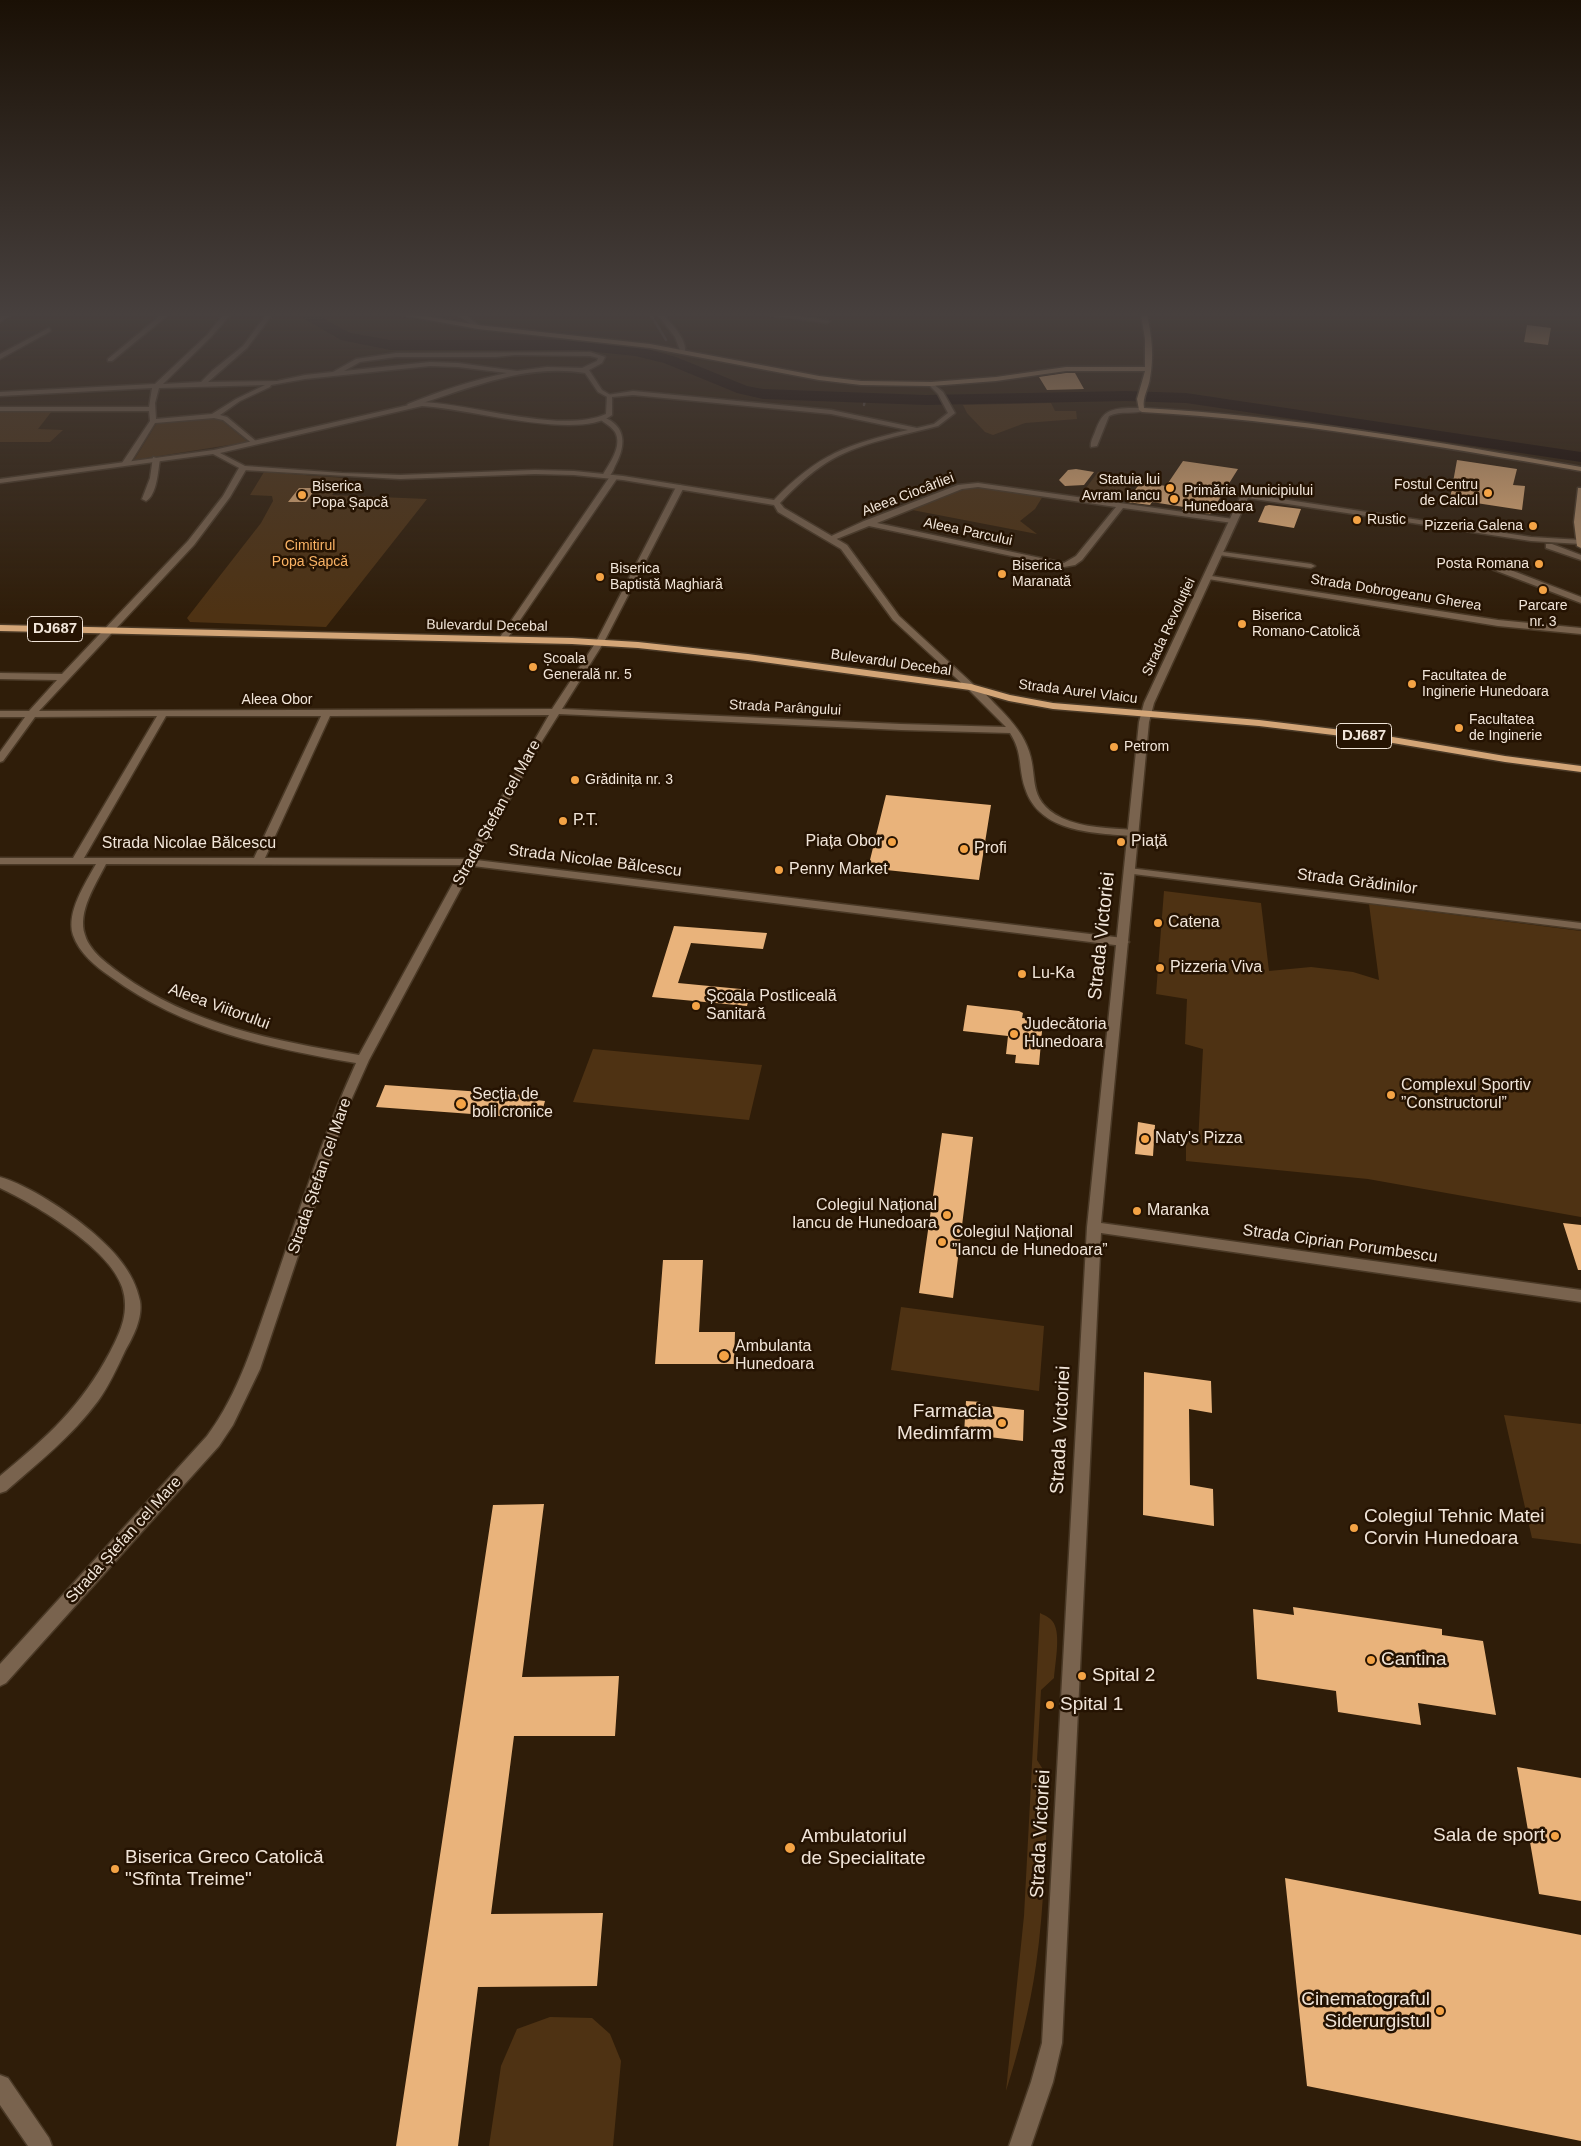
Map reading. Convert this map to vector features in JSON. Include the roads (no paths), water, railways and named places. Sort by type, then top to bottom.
[{"type":"main road","points":[[1228,415],[1287,421],[1581,469]]},
{"type":"main road","points":[[1580,543],[1578,522],[1581,490]]},
{"type":"main road","name":"Bulevardul Decebal","points":[[0,628],[600,642],[748,657],[970,687]]},
{"type":"main road","name":"Strada Aurel Vlaicu","points":[[970,687],[1044,704],[1229,720],[1359,735],[1505,759],[1581,769]]},
{"type":"street","points":[[126,463],[153,421],[153,415]]},
{"type":"street","points":[[0,482],[214,452],[369,415]]},
{"type":"street","points":[[513,415],[559,423],[585,423],[603,419],[607,415]]},
{"type":"street","points":[[847,415],[915,429]]},
{"type":"street","points":[[776,503],[815,468],[833,456],[915,429],[940,423],[950,415]]},
{"type":"street","points":[[1093,446],[1105,415]]},
{"type":"street","points":[[153,421],[214,416],[225,418],[255,443]]},
{"type":"street","points":[[502,640],[610,476],[621,444],[614,427],[603,419]]},
{"type":"street","points":[[214,452],[244,468],[369,476],[454,476],[546,472],[610,476],[776,503],[781,510],[831,538],[851,554],[896,618],[987,702],[1014,730],[1026,752],[1030,788],[1041,810],[1052,818],[1064,823],[1133,833]]},
{"type":"street","points":[[146,499],[154,478],[156,459]]},
{"type":"street","points":[[0,759],[42,700],[191,543],[226,497],[244,468]]},
{"type":"street","name":"Aleea Ciocârliei","points":[[831,538],[961,487],[969,486],[988,486],[1233,521]]},
{"type":"street","name":"Strada Ștefan cel Mare","points":[[0,1677],[153,1508],[213,1440],[228,1420],[252,1369],[351,1086],[363,1060],[469,862],[555,712],[600,642],[680,487]]},
{"type":"street","name":"Strada Revoluției","points":[[1146,713],[1245,495],[1530,539]]},
{"type":"street","name":"Aleea Parcului","points":[[868,523],[1064,565],[1076,562],[1121,505]]},
{"type":"street","points":[[1530,539],[1580,543]]},
{"type":"street","points":[[1530,539],[1581,558]]},
{"type":"street","points":[[1219,553],[1311,566]]},
{"type":"street","points":[[1484,563],[1545,584],[1581,600]]},
{"type":"street","name":"Strada Dobrogeanu Gherea","points":[[1208,577],[1498,623],[1581,631]]},
{"type":"street","points":[[0,676],[64,677]]},
{"type":"street","name":"Aleea Obor","points":[[0,714],[555,712]]},
{"type":"street","name":"Strada Parângului","points":[[555,712],[1014,730]]},
{"type":"street","name":"Strada Victoriei","points":[[1020,2146],[1042,2082],[1052,2043],[1094,1227],[1146,713]]},
{"type":"street","points":[[77,861],[163,714]]},
{"type":"street","points":[[259,860],[326,714]]},
{"type":"street","name":"Strada Nicolae Bălcescu","points":[[0,861],[259,860],[469,862],[1122,942]]},
{"type":"street","name":"Aleea Viitorului","points":[[103,861],[80,911],[79,935],[86,947],[99,962],[117,978],[159,1004],[234,1033],[258,1040],[363,1060]]},
{"type":"street","name":"Strada Grădinilor","points":[[1129,871],[1581,926]]},
{"type":"street","points":[[0,1182],[45,1205],[84,1234],[121,1272],[130,1288],[133,1302],[132,1317],[127,1332],[104,1379],[89,1402],[51,1442],[0,1486]]},
{"type":"street","name":"Strada Ciprian Porumbescu","points":[[1094,1227],[1581,1296]]},
{"type":"street","points":[[0,2086],[40,2146]]},
{"type":"waterway","points":[[1301,415],[1581,457]]},
{"type":"place","name":"Statuia lui Avram Iancu","points":[[1170,488]]},
{"type":"place","name":"Fostul Centru de Calcul","points":[[1488,493]]},
{"type":"place","name":"Biserica Popa Șapcă","points":[[302,495]]},
{"type":"place","name":"Primăria Municipiului Hunedoara","points":[[1174,499]]},
{"type":"place","name":"Rustic","points":[[1357,520]]},
{"type":"place","name":"Pizzeria Galena","points":[[1533,526]]},
{"type":"place","name":"Posta Romana","points":[[1539,564]]},
{"type":"place","name":"Biserica Maranată","points":[[1002,574]]},
{"type":"place","name":"Biserica Baptistă Maghiară","points":[[600,577]]},
{"type":"place","name":"Parcare nr. 3","points":[[1543,590]]},
{"type":"place","name":"Biserica Romano-Catolică","points":[[1242,624]]},
{"type":"place","name":"Școala Generală nr. 5","points":[[533,667]]},
{"type":"place","name":"Facultatea de Inginerie Hunedoara","points":[[1412,684]]},
{"type":"place","name":"Facultatea de Inginerie","points":[[1459,728]]},
{"type":"place","name":"Petrom","points":[[1114,747]]},
{"type":"place","name":"Grădinița nr. 3","points":[[575,780]]},
{"type":"place","name":"P.T.","points":[[563,821]]},
{"type":"place","name":"Piața Obor","points":[[892,842]]},
{"type":"place","name":"Piață","points":[[1121,842]]},
{"type":"place","name":"Profi","points":[[964,849]]},
{"type":"place","name":"Penny Market","points":[[779,870]]},
{"type":"place","name":"Catena","points":[[1158,923]]},
{"type":"place","name":"Pizzeria Viva","points":[[1160,968]]},
{"type":"place","name":"Lu-Ka","points":[[1022,974]]},
{"type":"place","name":"Școala Postliceală Sanitară","points":[[696,1006]]},
{"type":"place","name":"Judecătoria Hunedoara","points":[[1014,1034]]},
{"type":"place","name":"Complexul Sportiv ”Constructorul”","points":[[1391,1095]]},
{"type":"place","name":"Secția de boli cronice","points":[[461,1104]]},
{"type":"place","name":"Naty's Pizza","points":[[1145,1139]]},
{"type":"place","name":"Maranka","points":[[1137,1211]]},
{"type":"place","name":"Colegiul Național Iancu de Hunedoara","points":[[947,1215]]},
{"type":"place","name":"Colegiul Național ”Iancu de Hunedoara”","points":[[942,1242]]},
{"type":"place","name":"Ambulanta Hunedoara","points":[[724,1356]]},
{"type":"place","name":"Farmacia Medimfarm","points":[[1002,1423]]},
{"type":"place","name":"Colegiul Tehnic Matei Corvin Hunedoara","points":[[1354,1528]]},
{"type":"place","name":"Cantina","points":[[1371,1660]]},
{"type":"place","name":"Spital 2","points":[[1082,1676]]},
{"type":"place","name":"Spital 1","points":[[1050,1705]]},
{"type":"place","name":"Sala de sport","points":[[1555,1836]]},
{"type":"place","name":"Ambulatoriul de Specialitate","points":[[790,1848]]},
{"type":"place","name":"Biserica Greco Catolică \"Sfînta Treime\"","points":[[115,1869]]},
{"type":"place","name":"Cinematograful Siderurgistul","points":[[1440,2011]]},
{"type":"park label","name":"Cimitirul Popa Șapcă","points":[[310,554]]}]
